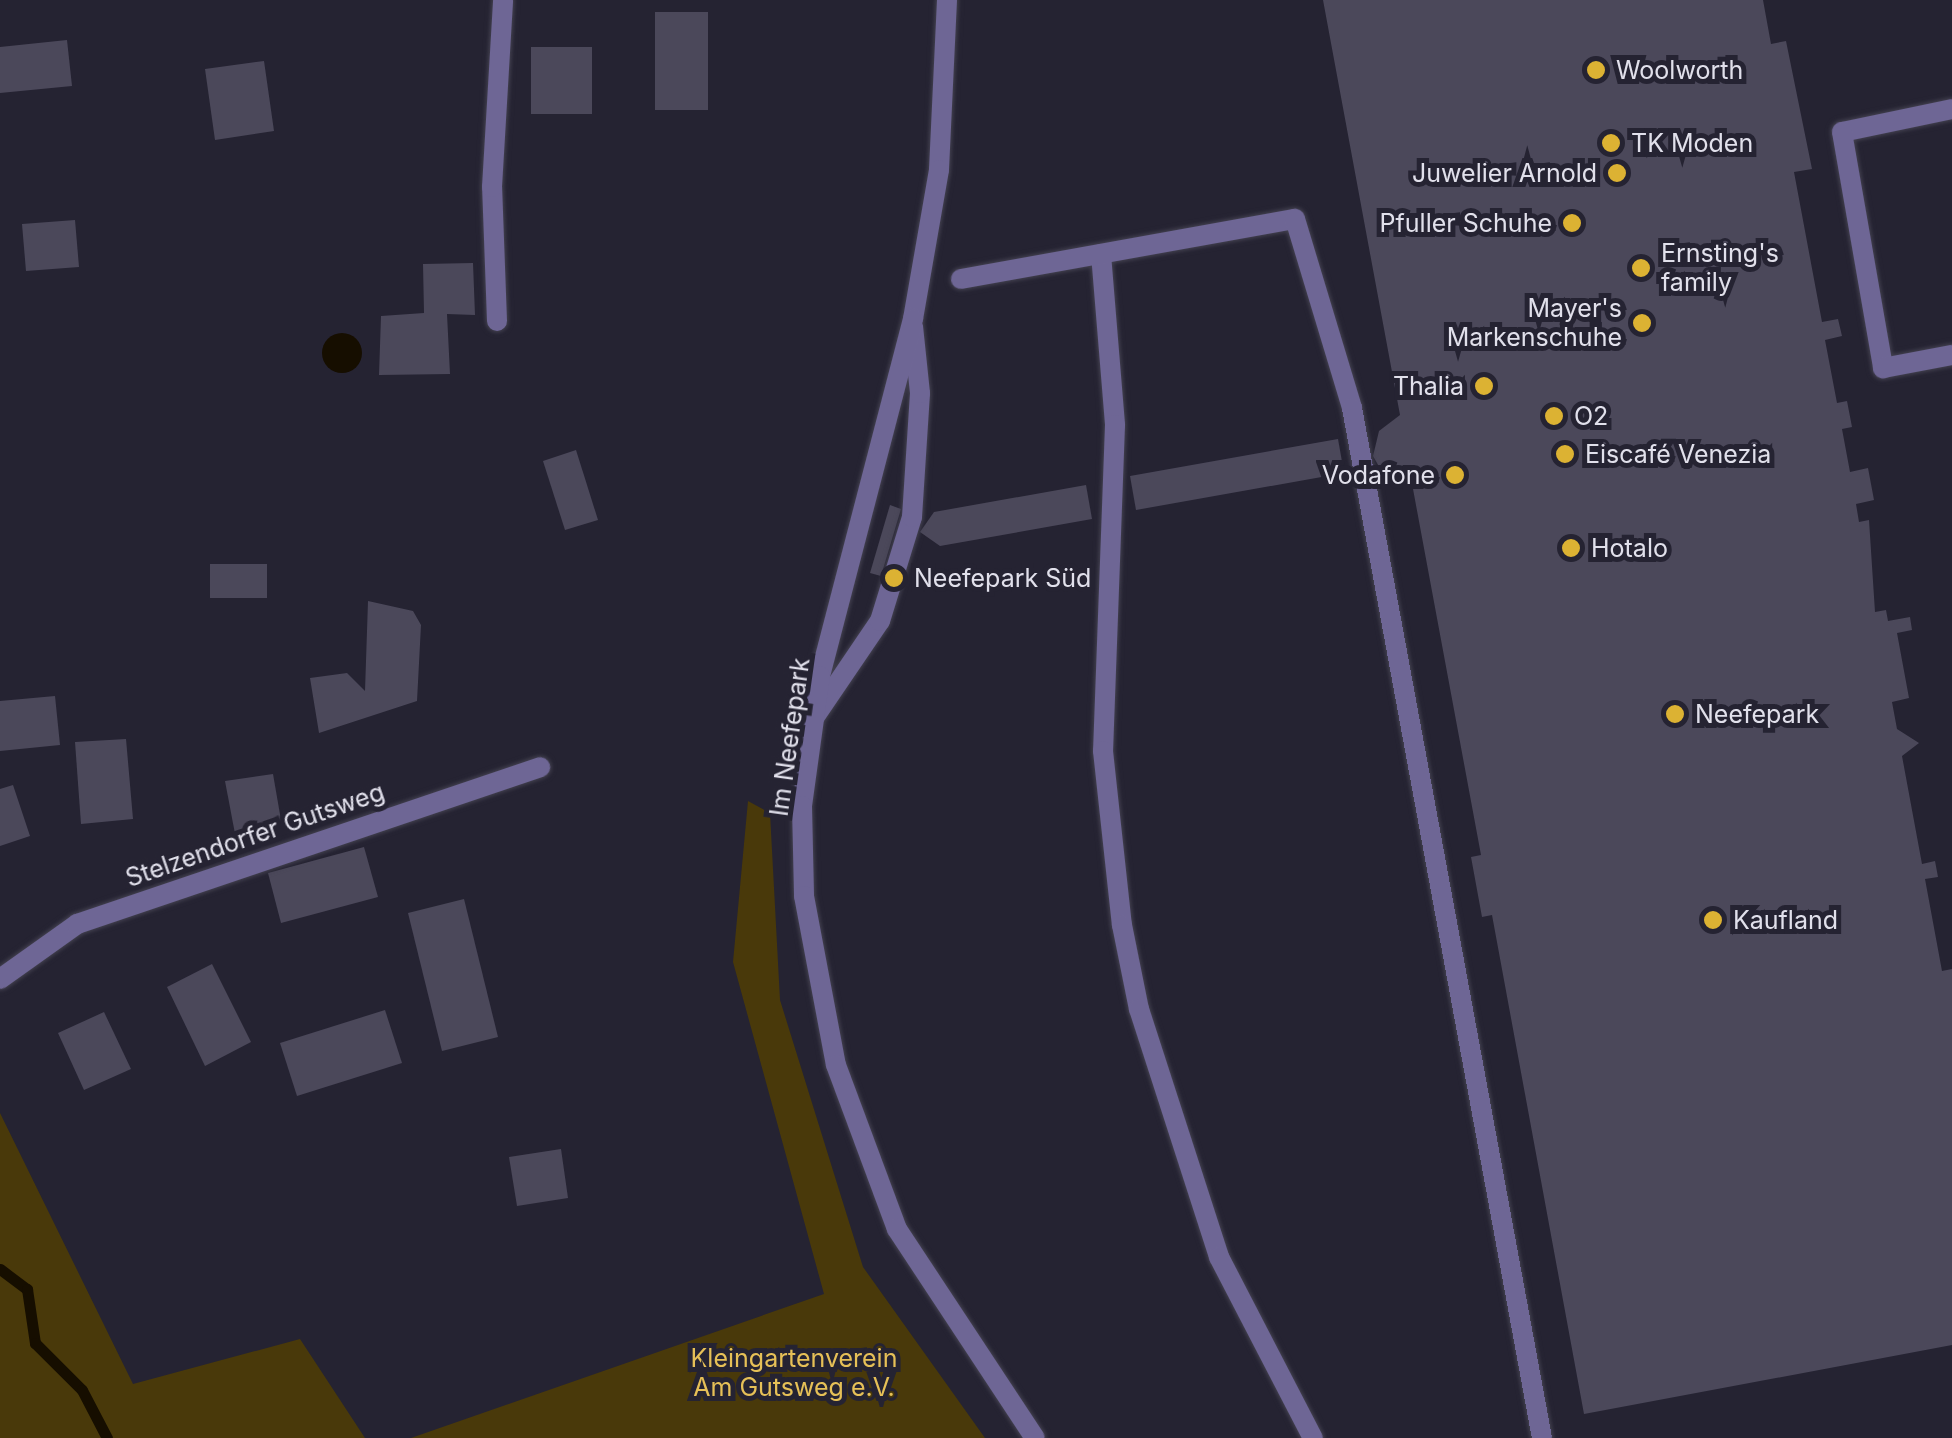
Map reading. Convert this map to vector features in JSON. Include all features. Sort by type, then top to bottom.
[{"type":"street","points":[[498,322],[492,187],[502,0]]},
{"type":"street","name":"Im Neefepark","points":[[947,0],[939,170],[912,318],[814,718],[802,806],[804,896],[836,1065],[897,1229],[1035,1438]]},
{"type":"street","points":[[1952,109],[1842,132],[1883,368],[1952,355]]},
{"type":"street","points":[[961,279],[1295,219],[1352,408],[1542,1438]]},
{"type":"street","points":[[1101,254],[1115,425],[1103,751],[1122,925],[1139,1009],[1213,1240],[1313,1438]]},
{"type":"street","points":[[814,718],[880,621],[912,518],[920,393],[912,318]]},
{"type":"street","name":"Stelzendorfer Gutsweg","points":[[0,978],[76,924],[540,767]]},
{"type":"green space","name":"Kleingartenverein Am Gutsweg e.V.","points":[[748,801],[770,813],[780,1000],[863,1267],[985,1438],[411,1438],[824,1294],[733,962]]},
{"type":"green space","points":[[0,1113],[133,1384],[300,1339],[365,1438],[0,1438]]},
{"type":"shaded area","points":[[342,333],[356,339],[362,353],[356,367],[342,373],[328,367],[322,353],[328,339]]},
{"type":"building","name":"Neefepark","points":[[1323,0],[1763,0],[1771,44],[1786,41],[1812,169],[1794,172],[1822,322],[1838,319],[1842,336],[1825,340],[1837,403],[1847,401],[1852,427],[1842,429],[1850,472],[1868,468],[1874,500],[1856,504],[1859,522],[1869,520],[1875,612],[1886,610],[1888,621],[1910,617],[1912,630],[1897,633],[1909,698],[1892,702],[1897,729],[1919,743],[1902,756],[1922,864],[1935,861],[1938,877],[1925,879],[1942,971],[1952,969],[1952,1345],[1584,1414],[1492,915],[1482,917],[1471,857],[1481,855],[1413,489],[1387,481],[1373,456],[1379,431],[1400,415]]},
{"type":"building","points":[[655,12],[708,12],[708,110],[655,110]]},
{"type":"building","points":[[67,40],[72,86],[0,93],[0,47]]},
{"type":"building","points":[[531,47],[592,47],[592,114],[531,114]]},
{"type":"building","points":[[264,61],[274,131],[215,140],[205,69]]},
{"type":"building","points":[[75,220],[79,267],[26,271],[22,224]]},
{"type":"building","points":[[473,263],[475,315],[447,314],[450,374],[379,375],[381,316],[424,313],[423,264]]},
{"type":"building","points":[[1338,439],[1344,473],[1136,510],[1130,476]]},
{"type":"building","points":[[576,450],[598,520],[565,530],[543,461]]},
{"type":"building","points":[[1086,485],[1092,519],[940,546],[920,532],[934,512]]},
{"type":"building","points":[[890,505],[901,509],[881,576],[870,573]]},
{"type":"building","points":[[210,564],[267,564],[267,598],[210,598]]},
{"type":"building","points":[[368,601],[413,611],[421,625],[417,701],[319,733],[310,678],[347,673],[365,691]]},
{"type":"building","points":[[55,696],[60,745],[0,751],[0,701]]},
{"type":"building","points":[[126,739],[133,819],[81,824],[75,742]]},
{"type":"building","points":[[273,774],[282,826],[236,839],[225,781]]},
{"type":"building","points":[[13,785],[30,836],[0,846],[0,789]]},
{"type":"building","points":[[364,847],[378,897],[281,923],[268,873]]},
{"type":"building","points":[[464,899],[498,1037],[442,1051],[408,913]]},
{"type":"building","points":[[212,964],[251,1042],[205,1066],[167,987]]},
{"type":"building","points":[[385,1010],[402,1063],[297,1096],[280,1043]]},
{"type":"building","points":[[104,1012],[131,1069],[84,1090],[58,1033]]},
{"type":"building","points":[[561,1149],[568,1198],[517,1206],[509,1157]]},
{"type":"waterway","points":[[0,1269],[27,1289],[35,1343],[82,1390],[107,1438]]},
{"type":"place","name":"Woolworth","points":[[1596,70]]},
{"type":"place","name":"TK Moden","points":[[1611,143]]},
{"type":"place","name":"Juwelier Arnold","points":[[1617,173]]},
{"type":"place","name":"Pfuller Schuhe","points":[[1572,223]]},
{"type":"place","name":"Ernsting's family","points":[[1641,268]]},
{"type":"place","name":"Mayer's Markenschuhe","points":[[1642,323]]},
{"type":"place","name":"Thalia","points":[[1484,386]]},
{"type":"place","name":"O2","points":[[1554,416]]},
{"type":"place","name":"Eiscafé Venezia","points":[[1565,454]]},
{"type":"place","name":"Vodafone","points":[[1455,475]]},
{"type":"place","name":"Hotalo","points":[[1571,548]]},
{"type":"place","name":"Neefepark Süd","points":[[894,578]]},
{"type":"place","name":"Neefepark","points":[[1675,714]]},
{"type":"place","name":"Kaufland","points":[[1713,920]]}]
